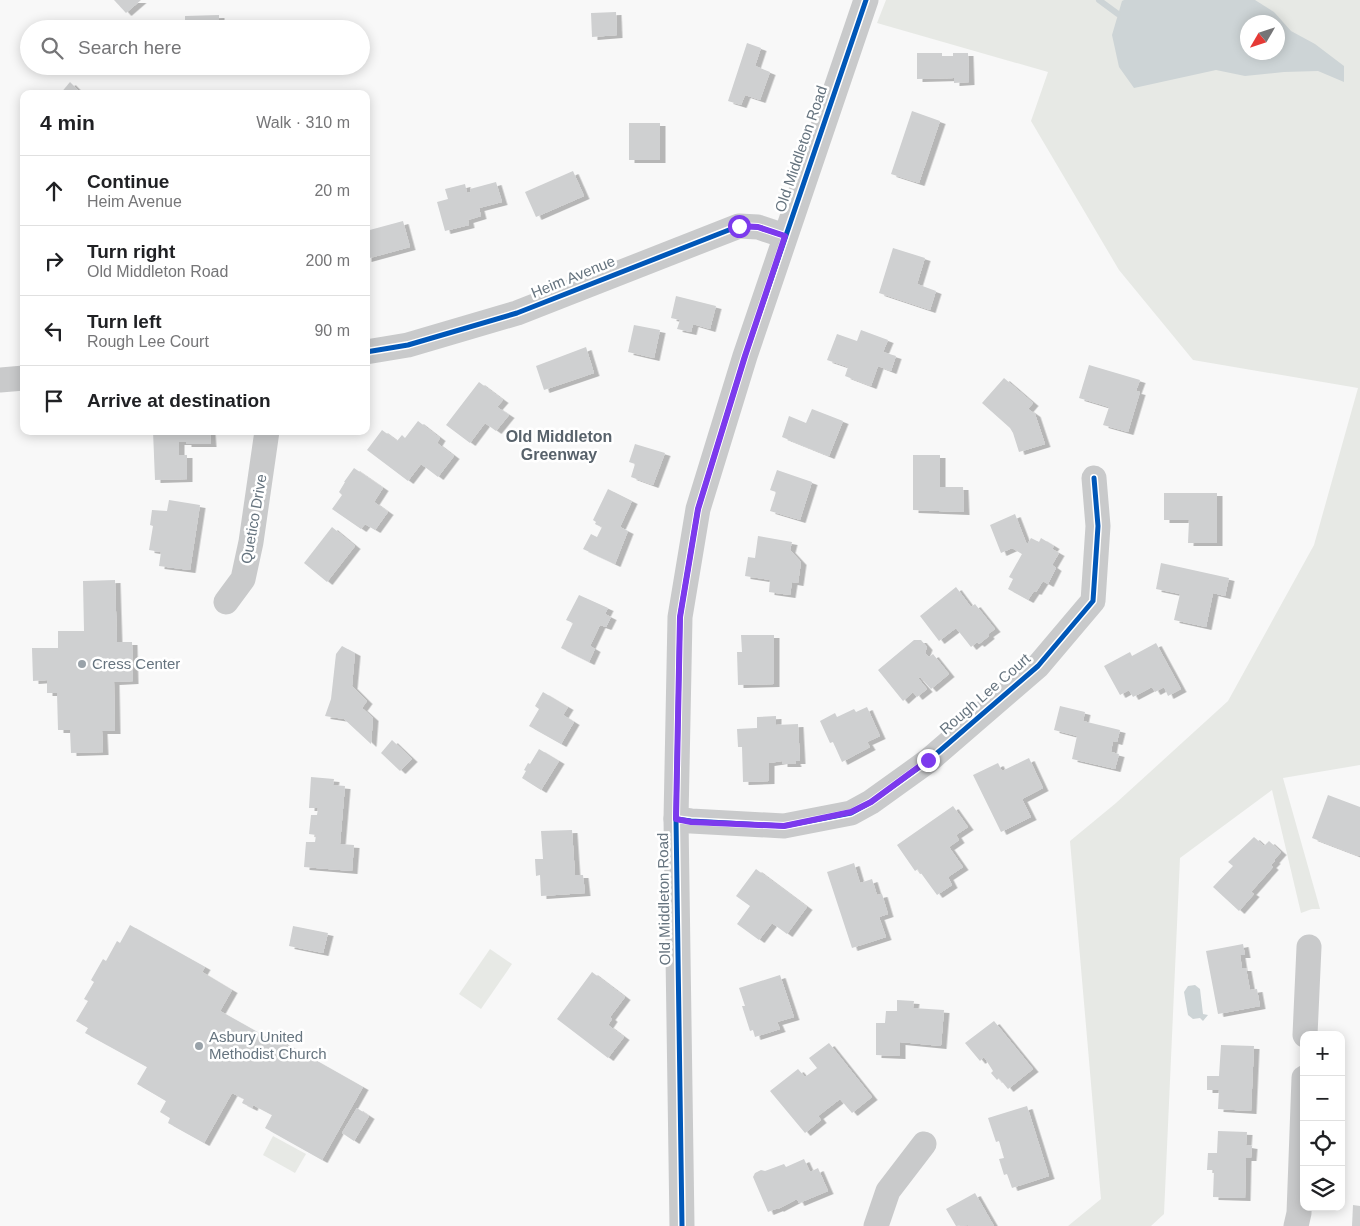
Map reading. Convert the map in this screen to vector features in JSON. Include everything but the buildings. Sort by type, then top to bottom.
[{"type":"street","name":"Old Middleton Road","points":[[682,1226],[676,819],[680,617],[698,509],[745,356],[866,0]]},
{"type":"street","name":"Heim Avenue","points":[[370,351],[408,346],[517,313],[739,226],[758,227],[785,236]]},
{"type":"street","points":[[0,380],[20,378]]},
{"type":"street","name":"Quetico Drive","points":[[226,602],[243,579],[251,542],[266,435]]},
{"type":"street","name":"Rough Lee Court","points":[[676,819],[691,822],[784,826],[851,812],[871,802],[928,760],[1038,666],[1093,601],[1098,526],[1094,478]]},
{"type":"street","points":[[1305,1031],[1309,947]]},
{"type":"street","points":[[1296,1226],[1299,1213],[1302,1121]]},
{"type":"street","points":[[876,1226],[888,1190],[924,1144]]},
{"type":"shaded area","points":[[886,0],[1360,0],[1360,765],[1283,778],[1320,909],[1312,909],[1301,913],[1272,790],[1180,858],[1164,1214],[1151,1226],[1068,1226],[1101,1199],[1070,841],[1116,803],[1228,701],[1314,545],[1358,388],[1193,360],[1119,270],[1031,121],[1048,72],[877,23]]},
{"type":"shaded area","points":[[1124,0],[1255,0],[1277,15],[1240,15],[1240,60],[1285,60],[1285,24],[1291,31],[1315,44],[1344,66],[1344,82],[1318,71],[1245,76],[1216,70],[1134,88],[1119,67],[1112,35],[1122,1]]},
{"type":"shaded area","points":[[490,949],[512,964],[481,1009],[459,994]]},
{"type":"shaded area","points":[[1195,985],[1200,989],[1203,1014],[1208,1015],[1203,1021],[1200,1018],[1193,1019],[1188,1015],[1184,992],[1188,986]]},
{"type":"shaded area","points":[[273,1136],[306,1154],[295,1173],[263,1155]]},
{"type":"waterway","points":[[1099,0],[1118,14]]},
{"type":"cycle path","points":[[682,1226],[676,819],[680,617],[698,509],[745,356],[866,0]]},
{"type":"cycle path","points":[[370,351],[408,345],[517,313],[739,226],[758,227],[785,236]]},
{"type":"cycle path","points":[[676,819],[784,826],[851,813],[871,802],[928,761],[1038,666],[1093,601],[1098,526],[1094,478]]},
{"type":"place","name":"Cress Center","points":[[82,664]]},
{"type":"place","name":"Asbury United Methodist Church","points":[[199,1046]]},
{"type":"district","name":"Old Middleton Greenway","points":[[559,445]]},
{"type":"route","points":[[739,226],[758,227],[785,236],[745,356],[698,509],[680,617],[676,819],[691,822],[784,826],[851,812],[871,802],[928,760]]}]
